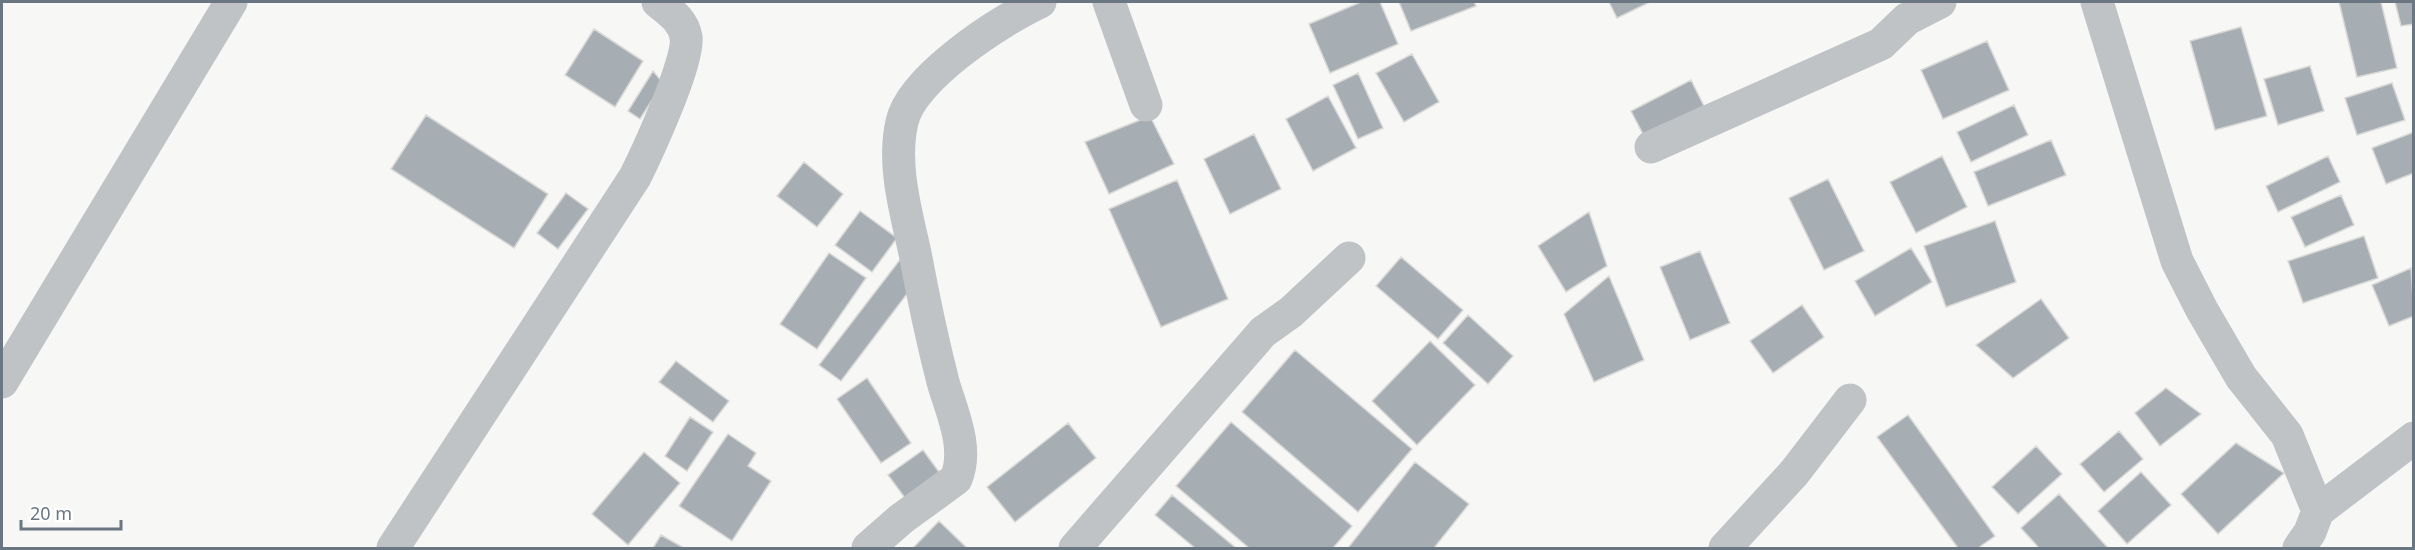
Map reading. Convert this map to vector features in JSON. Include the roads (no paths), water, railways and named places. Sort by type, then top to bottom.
[{"type":"street","points":[[2,382],[231,2]]},
{"type":"street","points":[[393,549],[635,177],[648,150],[685,52],[686,38],[679,20],[658,2]]},
{"type":"street","points":[[868,549],[901,519],[956,479],[962,452],[933,342],[900,179],[902,121],[921,88],[956,54],[1013,14],[1040,2]]},
{"type":"street","points":[[1109,2],[1146,105]]},
{"type":"street","points":[[1651,147],[1881,44],[1907,19],[1941,2]]},
{"type":"street","points":[[2097,2],[2177,261],[2241,377],[2288,435],[2318,512]]},
{"type":"street","points":[[1074,549],[1263,332],[1291,312],[1349,258]]},
{"type":"street","points":[[1725,549],[1794,473],[1850,400]]},
{"type":"street","points":[[2299,549],[2310,532],[2318,512],[2414,438]]}]
